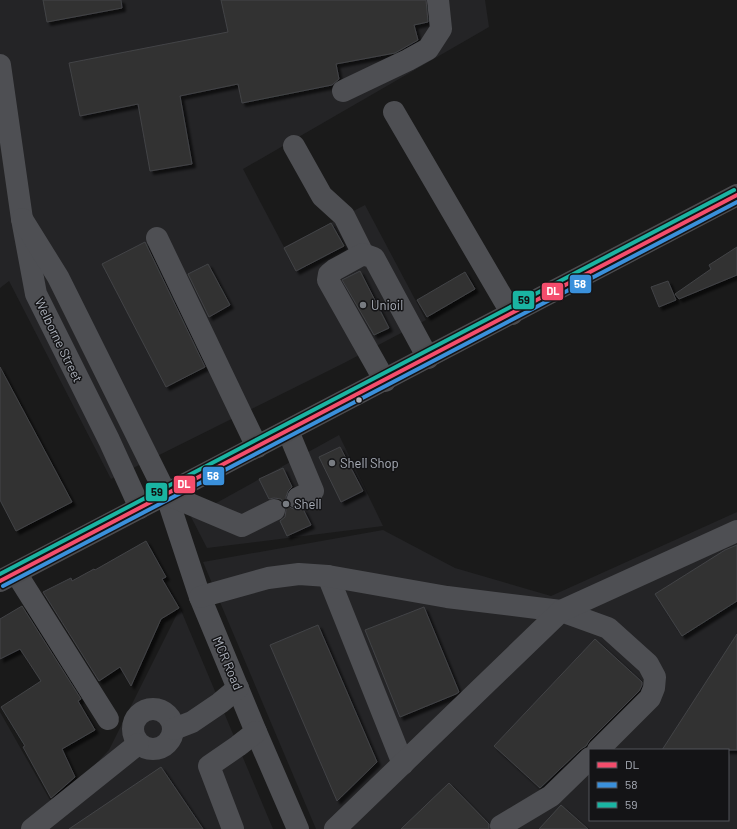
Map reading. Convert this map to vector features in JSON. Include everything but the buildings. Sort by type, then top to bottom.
[{"type":"highway","points":[[8,577],[737,196]]},
{"type":"street","points":[[343,91],[428,49],[441,29],[438,0]]},
{"type":"street","name":"Welborne Street","points":[[0,65],[22,219],[36,294],[140,508]]},
{"type":"street","points":[[394,112],[512,314]]},
{"type":"street","points":[[294,146],[322,196],[344,216],[363,254],[374,258],[428,358]]},
{"type":"street","name":"Welborne Street","points":[[22,219],[58,277],[166,494]]},
{"type":"street","points":[[157,238],[257,447]]},
{"type":"street","points":[[363,254],[334,270],[329,274],[328,280],[385,381]]},
{"type":"street","points":[[288,431],[313,491],[298,498]]},
{"type":"street","points":[[166,494],[242,526],[274,510]]},
{"type":"street","name":"MCR Road","points":[[166,494],[200,597],[298,829]]},
{"type":"street","points":[[335,829],[561,611],[737,531]]},
{"type":"street","points":[[200,597],[268,578],[299,574],[328,576],[447,597],[561,611],[608,628],[648,664],[655,677],[654,688],[650,698],[599,749]]},
{"type":"street","points":[[328,576],[403,764]]},
{"type":"street","points":[[8,577],[108,719]]},
{"type":"street","points":[[174,729],[192,722],[220,703],[238,688]]},
{"type":"street","points":[[153,708],[161,710],[167,714],[172,721],[174,729],[172,737],[167,744],[161,748],[153,749],[145,748],[138,744],[132,729],[138,714],[153,708]]},
{"type":"street","points":[[233,829],[209,766],[256,732]]},
{"type":"street","points":[[32,829],[138,744]]},
{"type":"street","points":[[501,826],[551,796],[589,759]]},
{"type":"shaded area","points":[[0,0],[485,0],[489,27],[243,169],[284,247],[365,205],[426,320],[344,363],[111,479],[9,281],[0,288]]},
{"type":"shaded area","points":[[339,435],[383,526],[207,548],[191,517]]},
{"type":"shaded area","points":[[737,512],[737,829],[316,829],[203,562],[383,530],[455,568],[551,596]]},
{"type":"shaded area","points":[[180,608],[273,829],[0,829],[0,712],[54,807],[109,750]]},
{"type":"transit line","name":"59","points":[[0,574],[734,190]]},
{"type":"transit line","name":"DL","points":[[0,581],[737,195]]},
{"type":"transit line","name":"58","points":[[3,586],[737,202]]},
{"type":"place","name":"Unioil","points":[[363,305]]},
{"type":"place","name":"Shell Shop","points":[[332,463]]},
{"type":"place","name":"Shell","points":[[286,504]]}]
